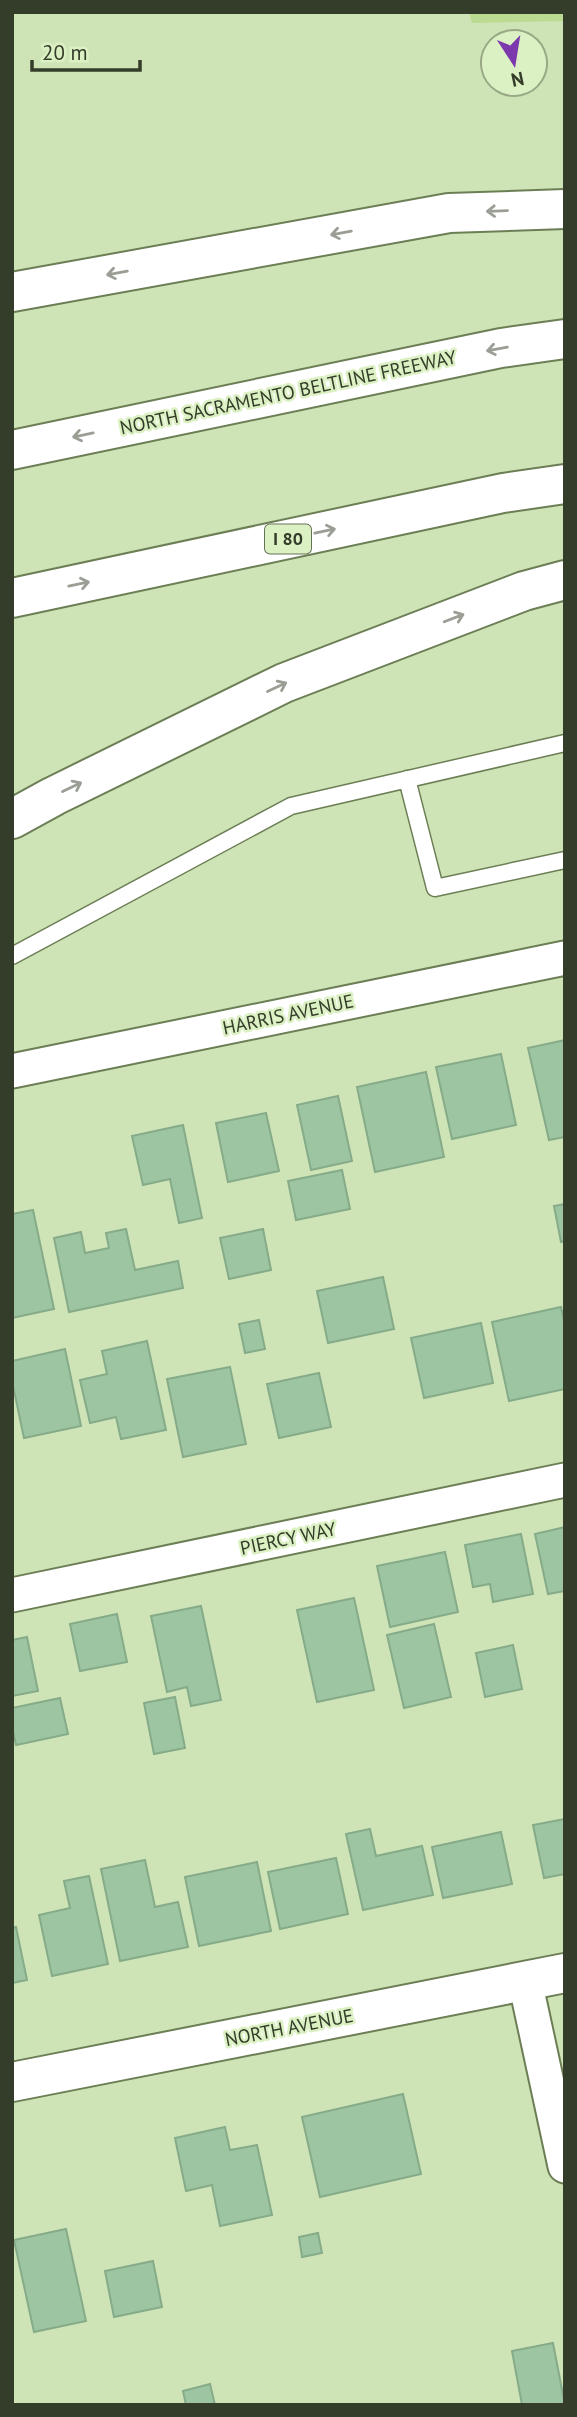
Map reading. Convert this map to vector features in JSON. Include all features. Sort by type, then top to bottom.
[{"type":"main road","points":[[12,292],[449,213],[565,209]]},
{"type":"main road","name":"NORTH SACRAMENTO BELTLINE FREEWAY","points":[[12,450],[501,348],[565,339]]},
{"type":"main road","name":"I 80","points":[[12,598],[503,493],[565,484]]},
{"type":"main road","points":[[12,819],[284,683],[524,591],[565,580]]},
{"type":"main road","name":"NORTH AVENUE","points":[[12,2082],[565,1973]]},
{"type":"street","name":"HARRIS AVENUE","points":[[12,1071],[565,958]]},
{"type":"street","name":"PIERCY WAY","points":[[12,1595],[565,1480]]},
{"type":"street","points":[[525,1981],[565,2166]]},
{"type":"lane","points":[[12,956],[291,806],[565,743]]},
{"type":"lane","points":[[407,779],[435,888],[565,860]]},
{"type":"green space","points":[[469,12],[565,12],[565,21],[472,23]]},
{"type":"building","points":[[565,1040],[565,1137],[549,1140],[528,1048]]},
{"type":"building","points":[[501,1054],[516,1125],[452,1139],[436,1067]]},
{"type":"building","points":[[426,1072],[444,1157],[375,1172],[357,1087]]},
{"type":"building","points":[[338,1096],[352,1161],[311,1170],[297,1105]]},
{"type":"building","points":[[266,1113],[279,1171],[228,1182],[216,1123]]},
{"type":"building","points":[[183,1125],[202,1218],[179,1223],[170,1179],[143,1185],[132,1136]]},
{"type":"building","points":[[342,1170],[350,1209],[296,1220],[288,1181]]},
{"type":"building","points":[[565,1204],[565,1241],[561,1242],[554,1206]]},
{"type":"building","points":[[33,1210],[54,1309],[12,1318],[12,1214]]},
{"type":"building","points":[[126,1229],[135,1270],[178,1261],[183,1288],[69,1312],[54,1238],[81,1232],[85,1253],[109,1248],[106,1233]]},
{"type":"building","points":[[263,1229],[271,1270],[229,1279],[220,1238]]},
{"type":"building","points":[[383,1277],[394,1329],[328,1343],[317,1291]]},
{"type":"building","points":[[561,1307],[565,1325],[565,1389],[509,1401],[492,1322]]},
{"type":"building","points":[[259,1320],[265,1349],[245,1353],[239,1324]]},
{"type":"building","points":[[481,1323],[493,1383],[424,1398],[411,1338]]},
{"type":"building","points":[[147,1341],[166,1430],[121,1439],[116,1417],[90,1423],[80,1380],[107,1374],[102,1351]]},
{"type":"building","points":[[65,1349],[81,1426],[24,1438],[12,1381],[12,1361]]},
{"type":"building","points":[[230,1367],[246,1444],[183,1457],[167,1379]]},
{"type":"building","points":[[319,1373],[331,1427],[279,1438],[267,1384]]},
{"type":"building","points":[[565,1527],[565,1591],[548,1594],[535,1534]]},
{"type":"building","points":[[521,1534],[533,1594],[493,1602],[490,1584],[473,1587],[465,1545]]},
{"type":"building","points":[[445,1552],[458,1612],[390,1627],[377,1566]]},
{"type":"building","points":[[354,1598],[374,1690],[317,1702],[297,1610]]},
{"type":"building","points":[[201,1606],[221,1700],[191,1706],[187,1687],[167,1692],[151,1616]]},
{"type":"building","points":[[117,1614],[127,1662],[80,1671],[70,1624]]},
{"type":"building","points":[[434,1624],[451,1697],[404,1708],[387,1635]]},
{"type":"building","points":[[27,1637],[38,1691],[12,1696],[12,1640]]},
{"type":"building","points":[[513,1645],[522,1689],[485,1697],[476,1653]]},
{"type":"building","points":[[175,1697],[185,1748],[154,1754],[144,1703]]},
{"type":"building","points":[[60,1698],[68,1734],[16,1745],[12,1708]]},
{"type":"building","points":[[565,1819],[565,1874],[544,1878],[533,1825]]},
{"type":"building","points":[[370,1829],[376,1856],[422,1846],[433,1895],[363,1910],[346,1834]]},
{"type":"building","points":[[501,1832],[512,1884],[443,1898],[432,1847]]},
{"type":"building","points":[[336,1858],[348,1914],[280,1929],[268,1872]]},
{"type":"building","points":[[145,1860],[155,1907],[178,1902],[188,1947],[120,1961],[101,1869]]},
{"type":"building","points":[[257,1862],[271,1931],[199,1946],[185,1877]]},
{"type":"building","points":[[89,1876],[108,1964],[52,1976],[39,1915],[70,1908],[64,1881]]},
{"type":"building","points":[[16,1927],[27,1980],[12,1983],[12,1928]]},
{"type":"building","points":[[403,2094],[421,2174],[320,2197],[302,2117]]},
{"type":"building","points":[[225,2127],[230,2150],[257,2145],[272,2215],[220,2226],[212,2185],[186,2191],[175,2138]]},
{"type":"building","points":[[66,2229],[86,2321],[34,2332],[14,2240]]},
{"type":"building","points":[[318,2233],[322,2253],[302,2257],[299,2237]]},
{"type":"building","points":[[153,2261],[162,2307],[114,2317],[105,2271]]},
{"type":"building","points":[[553,2343],[565,2405],[522,2405],[512,2351]]},
{"type":"building","points":[[210,2384],[215,2405],[186,2405],[183,2391]]}]
